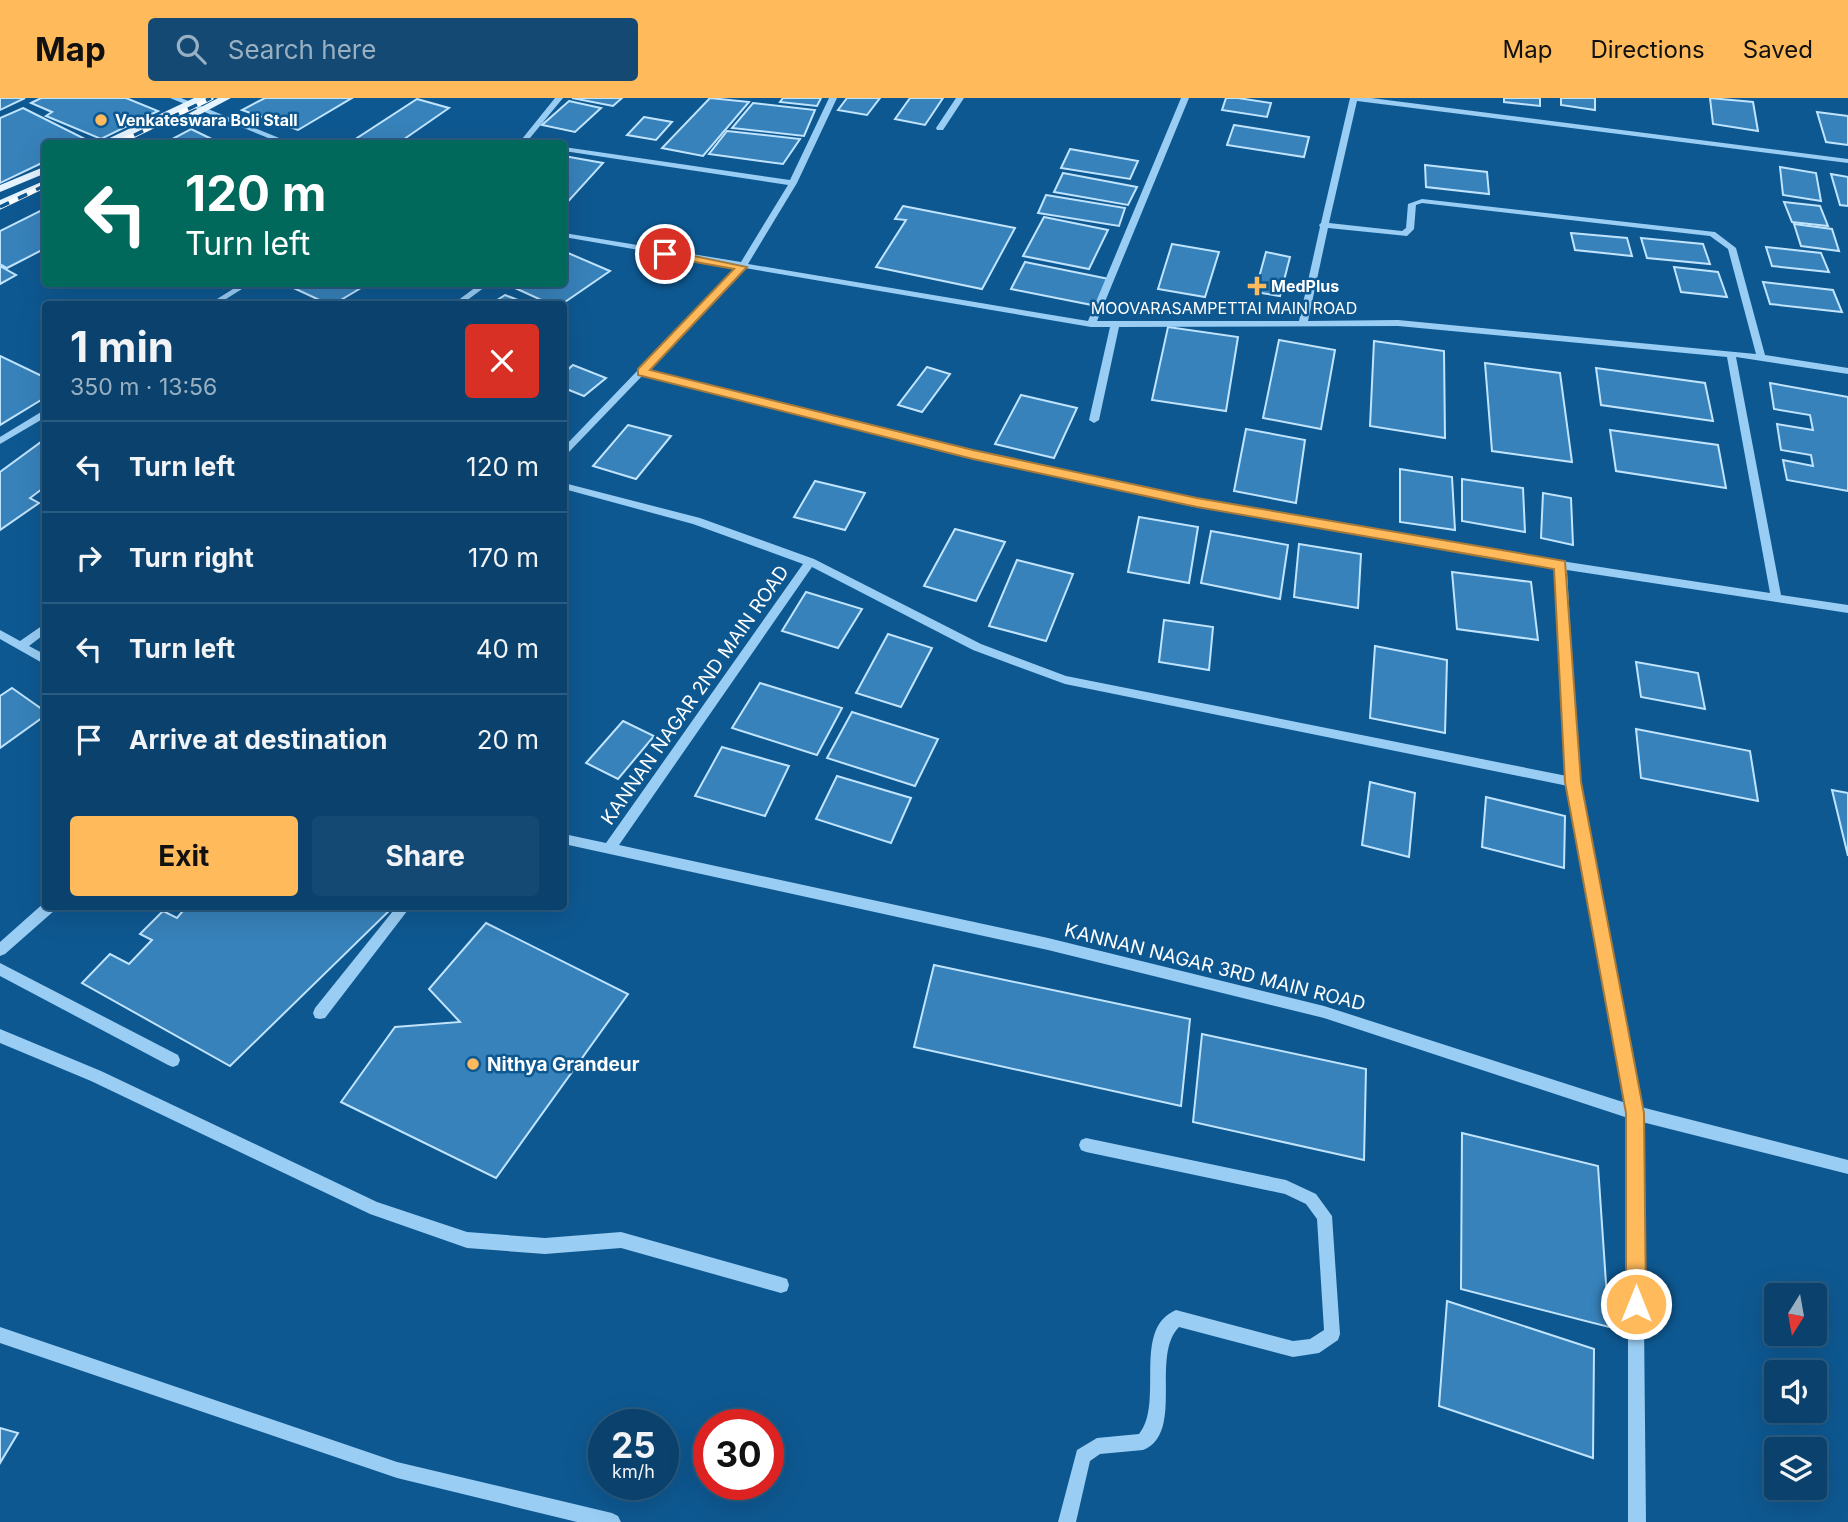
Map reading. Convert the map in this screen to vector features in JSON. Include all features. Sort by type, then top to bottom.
[{"type":"main road","points":[[111,140],[191,104],[226,98]]},
{"type":"main road","points":[[137,140],[204,103]]},
{"type":"main road","points":[[0,189],[42,171]]},
{"type":"main road","points":[[0,204],[42,185]]},
{"type":"street","points":[[174,98],[191,104]]},
{"type":"street","points":[[524,140],[559,98]]},
{"type":"street","points":[[567,449],[742,267],[793,183],[834,98]]},
{"type":"street","points":[[940,128],[960,98]]},
{"type":"street","points":[[1091,324],[1185,98]]},
{"type":"street","points":[[1303,321],[1354,98],[1848,161]]},
{"type":"street","points":[[204,103],[283,140]]},
{"type":"street","points":[[567,149],[793,183]]},
{"type":"street","points":[[1323,225],[1404,234],[1410,229],[1412,204],[1422,201],[1712,234],[1732,248],[1761,357]]},
{"type":"street","name":"MOOVARASAMPETTAI MAIN ROAD","points":[[567,236],[1091,324],[1303,321],[1398,323],[1761,357],[1848,371]]},
{"type":"street","points":[[218,301],[241,287]]},
{"type":"street","points":[[461,301],[481,287]]},
{"type":"street","points":[[1094,420],[1115,324]]},
{"type":"street","points":[[1731,354],[1776,598]]},
{"type":"street","points":[[642,372],[973,454],[1197,502],[1560,565],[1848,610]]},
{"type":"street","points":[[0,441],[42,415]]},
{"type":"street","points":[[567,487],[696,521],[810,562],[954,636],[1065,680],[1573,782]]},
{"type":"street","name":"KANNAN NAGAR 2ND MAIN ROAD","points":[[609,849],[810,562]]},
{"type":"street","points":[[1560,565],[1573,782],[1635,1113],[1637,1522]]},
{"type":"street","points":[[21,646],[42,630]]},
{"type":"street","points":[[0,634],[42,659]]},
{"type":"street","name":"KANNAN NAGAR 3RD MAIN ROAD","points":[[567,840],[1048,944],[1324,1012],[1635,1113],[1848,1167]]},
{"type":"street","points":[[0,950],[45,910]]},
{"type":"street","points":[[320,1013],[402,910]]},
{"type":"street","points":[[0,969],[173,1060]]},
{"type":"street","points":[[0,1036],[96,1076],[375,1209],[467,1240],[545,1246],[621,1240],[781,1284]]},
{"type":"street","points":[[1067,1522],[1083,1456],[1097,1446],[1143,1442],[1153,1428],[1161,1341],[1165,1326],[1176,1318],[1293,1349],[1313,1347],[1332,1334],[1324,1216],[1311,1199],[1286,1187],[1086,1145]]},
{"type":"street","points":[[0,1335],[397,1470],[612,1522]]},
{"type":"building","points":[[0,98],[25,98],[0,110]]},
{"type":"building","points":[[41,98],[126,98],[158,111],[101,139],[46,116],[52,112],[31,103]]},
{"type":"building","points":[[265,98],[352,98],[298,130],[242,110]]},
{"type":"building","points":[[572,98],[622,98],[613,106]]},
{"type":"building","points":[[710,98],[749,102],[703,156],[662,148]]},
{"type":"building","points":[[783,98],[821,98],[817,106],[780,102]]},
{"type":"building","points":[[847,98],[880,98],[867,115],[838,110]]},
{"type":"building","points":[[910,98],[943,98],[925,125],[895,119]]},
{"type":"building","points":[[1226,98],[1271,103],[1267,117],[1222,110]]},
{"type":"building","points":[[1504,98],[1540,98],[1540,106],[1504,102]]},
{"type":"building","points":[[1561,98],[1595,98],[1595,110],[1561,105]]},
{"type":"building","points":[[1710,98],[1753,102],[1758,131],[1713,124]]},
{"type":"building","points":[[417,99],[449,108],[403,140],[354,140]]},
{"type":"building","points":[[569,101],[601,108],[575,132],[542,125]]},
{"type":"building","points":[[753,103],[815,110],[804,136],[732,128]]},
{"type":"building","points":[[23,108],[87,140],[42,140],[42,163],[0,183],[0,118]]},
{"type":"building","points":[[1817,112],[1848,116],[1848,145],[1826,142]]},
{"type":"building","points":[[644,117],[672,122],[656,140],[627,135]]},
{"type":"building","points":[[1234,125],[1309,137],[1304,157],[1227,145]]},
{"type":"building","points":[[191,129],[214,140],[170,140]]},
{"type":"building","points":[[727,131],[800,139],[783,164],[709,154]]},
{"type":"building","points":[[1070,149],[1138,161],[1130,179],[1061,168]]},
{"type":"building","points":[[567,157],[603,163],[567,203]]},
{"type":"building","points":[[1425,165],[1487,172],[1489,194],[1426,187]]},
{"type":"building","points":[[1780,167],[1816,173],[1821,201],[1783,195]]},
{"type":"building","points":[[1063,173],[1137,187],[1128,205],[1054,192]]},
{"type":"building","points":[[1831,174],[1848,177],[1848,206],[1840,205]]},
{"type":"building","points":[[1046,195],[1125,208],[1119,226],[1038,213]]},
{"type":"building","points":[[1784,202],[1820,206],[1828,226],[1792,222]]},
{"type":"building","points":[[903,206],[1015,228],[982,289],[876,267],[906,220],[895,219]]},
{"type":"building","points":[[42,210],[42,250],[7,268],[0,264],[0,231]]},
{"type":"building","points":[[1044,217],[1108,230],[1089,269],[1023,256]]},
{"type":"building","points":[[1794,224],[1832,229],[1839,251],[1801,246]]},
{"type":"building","points":[[1571,233],[1627,238],[1632,256],[1575,250]]},
{"type":"building","points":[[1641,238],[1703,244],[1710,264],[1647,258]]},
{"type":"building","points":[[1172,244],[1219,252],[1205,297],[1158,289]]},
{"type":"building","points":[[1766,247],[1821,253],[1829,272],[1772,266]]},
{"type":"building","points":[[1266,252],[1290,257],[1280,296],[1255,292]]},
{"type":"building","points":[[567,254],[610,271],[566,301],[543,301],[515,288],[567,287]]},
{"type":"building","points":[[1025,262],[1109,279],[1097,306],[1011,289]]},
{"type":"building","points":[[0,266],[16,275],[0,284]]},
{"type":"building","points":[[1674,267],[1718,272],[1727,297],[1681,292]]},
{"type":"building","points":[[1763,282],[1833,290],[1842,312],[1770,304]]},
{"type":"building","points":[[291,287],[361,288],[339,301],[322,301]]},
{"type":"building","points":[[505,295],[520,301],[496,301]]},
{"type":"building","points":[[1168,327],[1238,337],[1226,411],[1152,400]]},
{"type":"building","points":[[1279,340],[1335,350],[1321,429],[1263,418]]},
{"type":"building","points":[[1374,341],[1444,351],[1445,438],[1370,426]]},
{"type":"building","points":[[0,356],[42,376],[42,399],[0,425]]},
{"type":"building","points":[[1485,363],[1560,373],[1572,462],[1492,451]]},
{"type":"building","points":[[573,365],[606,378],[584,396],[567,389],[567,370]]},
{"type":"building","points":[[927,367],[950,374],[922,412],[898,405]]},
{"type":"building","points":[[1596,368],[1705,383],[1713,421],[1601,405]]},
{"type":"building","points":[[1770,383],[1848,397],[1848,491],[1787,480],[1783,460],[1813,466],[1811,455],[1781,450],[1777,424],[1813,430],[1810,415],[1774,409]]},
{"type":"building","points":[[1021,395],[1077,408],[1054,458],[995,444]]},
{"type":"building","points":[[628,425],[671,436],[636,479],[593,466]]},
{"type":"building","points":[[1246,429],[1305,440],[1296,503],[1234,491]]},
{"type":"building","points":[[1610,430],[1718,445],[1726,488],[1616,471]]},
{"type":"building","points":[[42,442],[42,489],[30,498],[39,503],[0,530],[0,472]]},
{"type":"building","points":[[1400,469],[1452,477],[1455,530],[1400,522]]},
{"type":"building","points":[[1462,479],[1523,488],[1525,532],[1462,521]]},
{"type":"building","points":[[815,481],[865,493],[845,530],[794,517]]},
{"type":"building","points":[[1543,493],[1571,498],[1573,545],[1541,538]]},
{"type":"building","points":[[1139,517],[1198,527],[1189,583],[1128,572]]},
{"type":"building","points":[[955,529],[1005,542],[976,601],[924,586]]},
{"type":"building","points":[[1211,531],[1288,545],[1280,599],[1201,583]]},
{"type":"building","points":[[1299,544],[1361,554],[1358,608],[1294,597]]},
{"type":"building","points":[[1017,560],[1073,574],[1046,641],[989,626]]},
{"type":"building","points":[[1452,572],[1531,582],[1538,640],[1457,629]]},
{"type":"building","points":[[806,592],[862,609],[838,648],[782,631]]},
{"type":"building","points":[[1164,620],[1213,627],[1209,670],[1159,662]]},
{"type":"building","points":[[888,634],[932,648],[901,707],[856,693]]},
{"type":"building","points":[[1375,646],[1447,660],[1445,733],[1370,718]]},
{"type":"building","points":[[1636,662],[1698,673],[1705,709],[1641,697]]},
{"type":"building","points":[[760,683],[842,708],[817,755],[732,728]]},
{"type":"building","points":[[12,688],[42,709],[42,718],[0,748],[0,696]]},
{"type":"building","points":[[852,712],[938,739],[915,786],[827,758]]},
{"type":"building","points":[[623,721],[654,736],[618,779],[586,763]]},
{"type":"building","points":[[1636,729],[1750,751],[1758,801],[1641,778]]},
{"type":"building","points":[[722,747],[789,766],[765,816],[695,796]]},
{"type":"building","points":[[837,776],[911,798],[891,843],[816,819]]},
{"type":"building","points":[[1370,782],[1415,793],[1409,857],[1362,845]]},
{"type":"building","points":[[1832,790],[1848,793],[1848,856]]},
{"type":"building","points":[[1486,797],[1565,816],[1564,868],[1482,847]]},
{"type":"building","points":[[184,910],[390,910],[230,1066],[82,983],[110,954],[129,964],[152,940],[140,934],[163,911],[177,918]]},
{"type":"building","name":"Nithya Grandeur","points":[[486,923],[628,994],[496,1178],[341,1102],[395,1027],[460,1022],[429,989]]},
{"type":"building","points":[[934,965],[1190,1019],[1181,1106],[914,1047]]},
{"type":"building","points":[[1202,1034],[1366,1069],[1364,1160],[1193,1122]]},
{"type":"building","points":[[1462,1133],[1598,1166],[1609,1327],[1461,1289]]},
{"type":"building","points":[[1447,1301],[1594,1349],[1593,1458],[1439,1406]]},
{"type":"building","points":[[0,1428],[18,1433],[0,1463]]},
{"type":"railway","points":[[124,140],[211,98]]},
{"type":"railway","points":[[0,207],[42,187]]},
{"type":"place","name":"Venkateswara Boli Stall","points":[[101,120]]},
{"type":"place","name":"MedPlus","points":[[1257,286]]},
{"type":"place","name":"Nithya Grandeur","points":[[473,1064]]},
{"type":"route","points":[[665,254],[742,267],[642,372],[973,454],[1197,502],[1560,565],[1573,782],[1635,1113],[1636,1304]]}]
